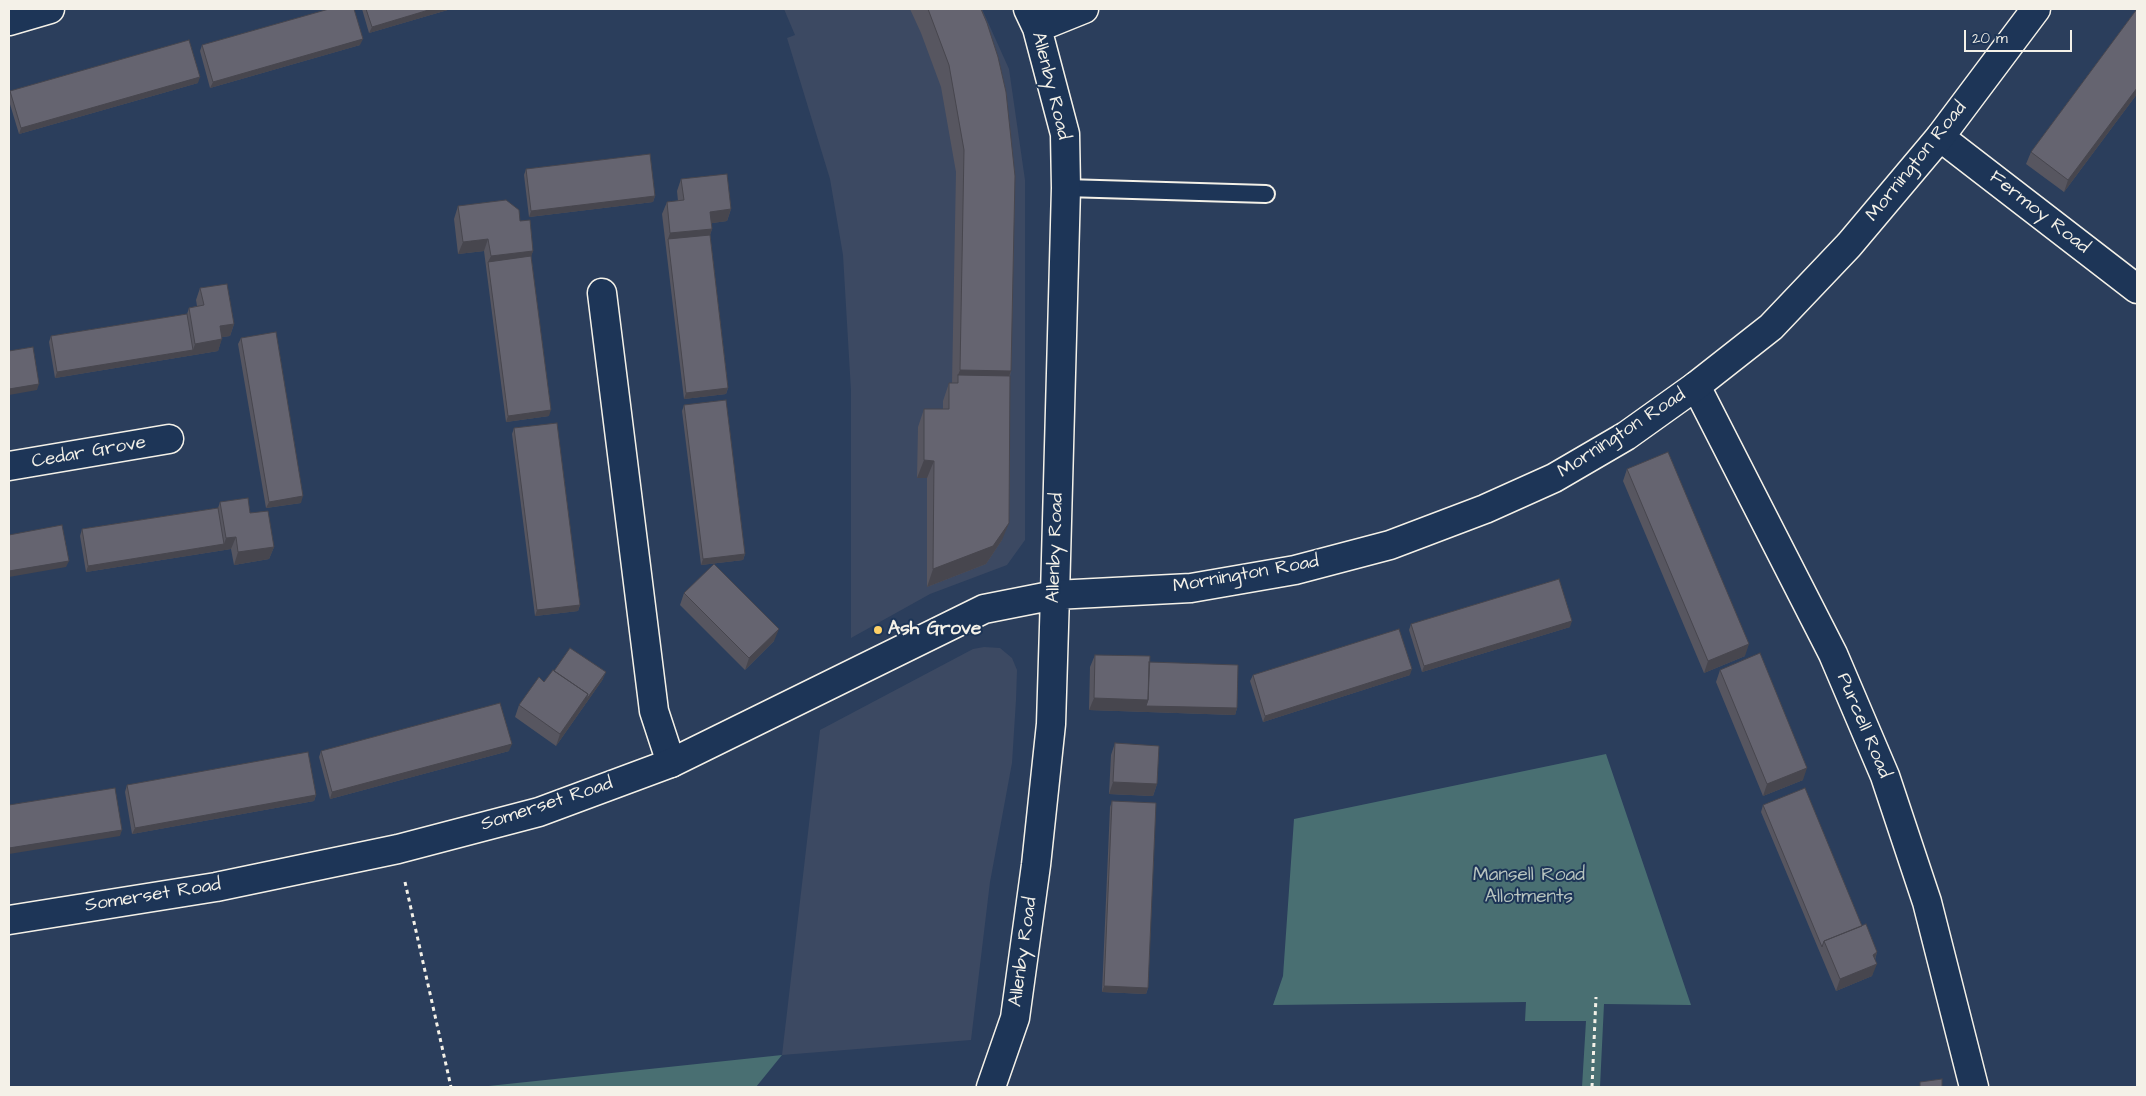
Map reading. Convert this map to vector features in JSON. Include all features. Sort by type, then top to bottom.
[{"type":"street","points":[[9,21],[50,9]]},
{"type":"street","points":[[1032,18],[1084,9]]},
{"type":"street","name":"Mornington Road","points":[[1054,595],[1191,588],[1295,570],[1390,545],[1485,509],[1554,478],[1626,436],[1696,386],[1771,327],[1849,245],[1940,137],[2036,9]]},
{"type":"street","name":"Allenby Road","points":[[991,1087],[1015,1018],[1036,865],[1051,724],[1066,188],[1065,134],[1032,18]]},
{"type":"street","name":"Fermoy Road","points":[[1940,137],[2137,289]]},
{"type":"street","points":[[602,293],[654,711],[671,763]]},
{"type":"street","name":"Purcell Road","points":[[1696,386],[1833,654],[1885,776],[1927,902],[1974,1087]]},
{"type":"street","name":"Cedar Grove","points":[[9,466],[168,440]]},
{"type":"street","name":"Somerset Road","points":[[9,920],[216,887],[398,849],[539,812],[671,763],[984,609],[1054,595]]},
{"type":"lane","points":[[1066,188],[1266,194]]},
{"type":"path","points":[[398,849],[451,1087]]},
{"type":"path","points":[[1592,1087],[1596,997]]},
{"type":"shaded area","points":[[784,9],[982,9],[1009,69],[1025,180],[1025,540],[1007,565],[930,594],[851,638],[851,391],[843,255],[830,179],[787,38],[795,35]]},
{"type":"shaded area","points":[[984,647],[1000,648],[1012,658],[1017,670],[1012,763],[990,882],[971,1040],[782,1055],[820,730],[973,649]]},
{"type":"green space","name":"Mansell Road Allotments","points":[[1606,754],[1691,1005],[1604,1004],[1600,1087],[1582,1087],[1586,1021],[1525,1021],[1526,1002],[1273,1005],[1283,976],[1294,819]]},
{"type":"green space","points":[[782,1055],[756,1087],[479,1087]]},
{"type":"building","points":[[329,9],[354,9],[363,39],[213,82],[202,45]]},
{"type":"building","points":[[366,9],[432,9],[372,27]]},
{"type":"building","points":[[928,9],[981,9],[998,57],[1006,92],[1015,176],[1011,371],[960,370],[964,150],[949,65]]},
{"type":"building","points":[[2137,9],[2137,88],[2068,180],[2031,152]]},
{"type":"building","points":[[189,40],[200,77],[21,128],[10,91]]},
{"type":"building","points":[[650,154],[655,196],[531,211],[526,169]]},
{"type":"building","points":[[727,174],[731,209],[710,212],[712,229],[670,233],[667,202],[684,200],[681,179]]},
{"type":"building","points":[[506,200],[519,210],[520,221],[530,220],[533,251],[491,256],[488,239],[463,242],[458,206]]},
{"type":"building","points":[[710,235],[728,388],[686,393],[668,239]]},
{"type":"building","points":[[531,256],[551,410],[508,416],[488,262]]},
{"type":"building","points":[[227,284],[234,324],[220,326],[222,339],[195,344],[189,308],[204,305],[200,288]]},
{"type":"building","points":[[187,314],[193,350],[57,372],[51,336]]},
{"type":"building","points":[[276,332],[303,496],[269,502],[241,338]]},
{"type":"building","points":[[33,347],[39,384],[9,389],[9,351]]},
{"type":"building","points":[[958,375],[1010,376],[1009,523],[993,546],[933,569],[934,461],[924,460],[924,409],[949,409],[949,383],[958,383]]},
{"type":"building","points":[[726,400],[745,554],[703,559],[684,405]]},
{"type":"building","points":[[557,423],[580,605],[537,610],[514,428]]},
{"type":"building","points":[[1668,452],[1749,644],[1708,661],[1627,469]]},
{"type":"building","points":[[248,498],[250,513],[268,511],[274,547],[238,552],[236,537],[226,538],[220,502]]},
{"type":"building","points":[[218,508],[224,544],[88,566],[82,529]]},
{"type":"building","points":[[62,525],[69,561],[9,571],[9,535]]},
{"type":"building","points":[[714,564],[779,629],[749,658],[684,593]]},
{"type":"building","points":[[1559,579],[1572,621],[1424,666],[1411,624]]},
{"type":"building","points":[[1399,629],[1412,669],[1265,716],[1253,675]]},
{"type":"building","points":[[570,648],[606,672],[586,700],[588,694],[554,671]]},
{"type":"building","points":[[1760,653],[1807,768],[1767,784],[1720,670]]},
{"type":"building","points":[[1095,655],[1150,656],[1148,700],[1094,698]]},
{"type":"building","points":[[1149,662],[1238,665],[1237,708],[1146,706],[1148,700]]},
{"type":"building","points":[[553,670],[588,694],[560,734],[519,705],[539,677],[544,682]]},
{"type":"building","points":[[500,703],[512,744],[332,792],[321,751]]},
{"type":"building","points":[[1115,743],[1159,746],[1157,784],[1113,782]]},
{"type":"building","points":[[308,752],[316,795],[135,828],[127,785]]},
{"type":"building","points":[[115,788],[122,830],[9,848],[9,805]]},
{"type":"building","points":[[1805,788],[1862,926],[1824,941],[1822,947],[1763,805]]},
{"type":"building","points":[[1112,801],[1156,803],[1148,988],[1104,986]]},
{"type":"building","points":[[1866,924],[1877,952],[1873,955],[1877,964],[1840,979],[1824,941]]},
{"type":"building","points":[[1942,1079],[1942,1087],[1920,1087],[1920,1082]]},
{"type":"place","name":"Ash Grove","points":[[878,630]]}]
